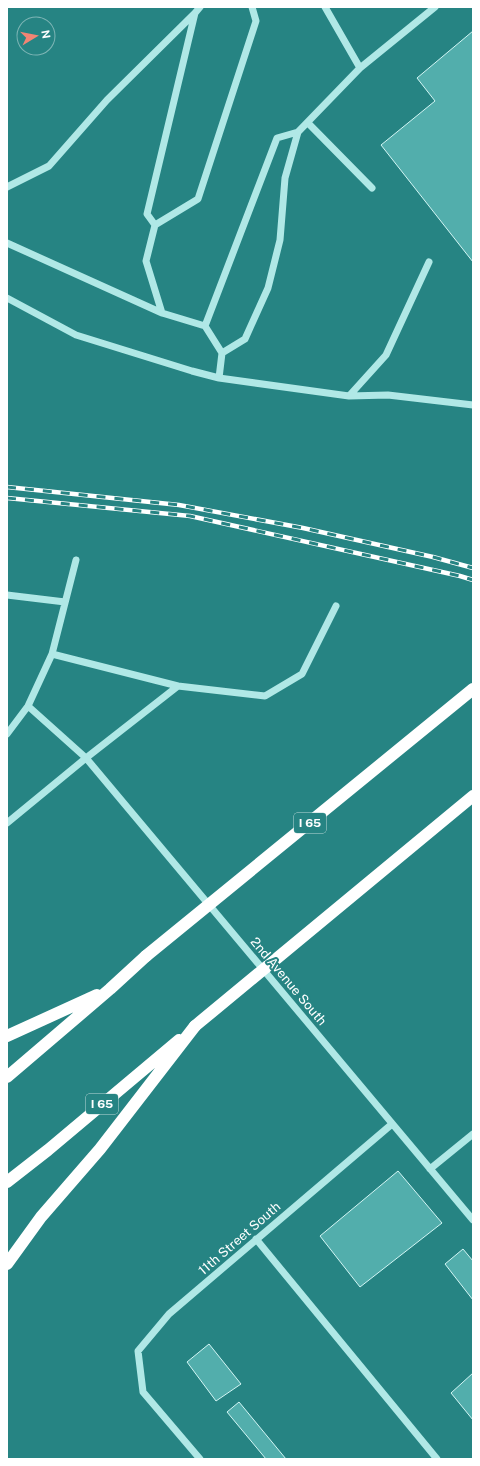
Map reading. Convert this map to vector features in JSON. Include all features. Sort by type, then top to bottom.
[{"type":"highway","name":"I 65","points":[[7,1077],[110,989],[146,956],[473,689]]},
{"type":"highway","name":"I 65","points":[[7,1182],[48,1150],[473,796]]},
{"type":"highway","points":[[7,1036],[110,989]]},
{"type":"highway","points":[[7,1264],[41,1217],[100,1149],[195,1026]]},
{"type":"street","points":[[7,187],[49,166],[107,100],[200,7]]},
{"type":"street","points":[[162,313],[146,261],[155,225],[198,199],[256,22],[252,7]]},
{"type":"street","points":[[325,7],[360,68]]},
{"type":"street","points":[[205,326],[277,138],[298,132],[360,68],[435,7]]},
{"type":"street","points":[[155,225],[147,214],[195,13]]},
{"type":"street","points":[[308,123],[372,188]]},
{"type":"street","points":[[222,353],[245,338],[268,288],[280,240],[286,178],[298,132]]},
{"type":"street","points":[[7,243],[162,313],[205,326],[222,353],[219,378]]},
{"type":"street","points":[[349,396],[386,355],[429,262]]},
{"type":"street","points":[[7,298],[76,335],[219,378],[349,396],[388,396],[473,405]]},
{"type":"street","points":[[7,734],[28,706],[52,654],[76,560]]},
{"type":"street","points":[[7,595],[65,602]]},
{"type":"street","points":[[52,654],[178,686],[266,696],[302,674],[336,606]]},
{"type":"street","points":[[7,823],[86,758],[178,686]]},
{"type":"street","name":"2nd Avenue South","points":[[28,706],[86,758],[473,1220]]},
{"type":"street","name":"11th Street South","points":[[200,1459],[143,1392],[138,1351],[169,1314],[392,1124]]},
{"type":"street","points":[[430,1169],[473,1134]]},
{"type":"street","points":[[256,1239],[437,1459]]},
{"type":"building","points":[[473,31],[473,262],[381,145],[435,101],[417,78]]},
{"type":"building","points":[[398,1171],[442,1223],[360,1287],[320,1236]]},
{"type":"building","points":[[463,1249],[473,1261],[473,1300],[445,1264]]},
{"type":"building","points":[[209,1344],[241,1384],[216,1401],[187,1362]]},
{"type":"building","points":[[473,1373],[473,1420],[451,1393]]},
{"type":"building","points":[[239,1402],[286,1459],[266,1459],[227,1412]]},
{"type":"railway","points":[[7,487],[179,505],[303,528],[433,557],[473,568]]},
{"type":"railway","points":[[7,498],[190,516],[473,580]]}]
